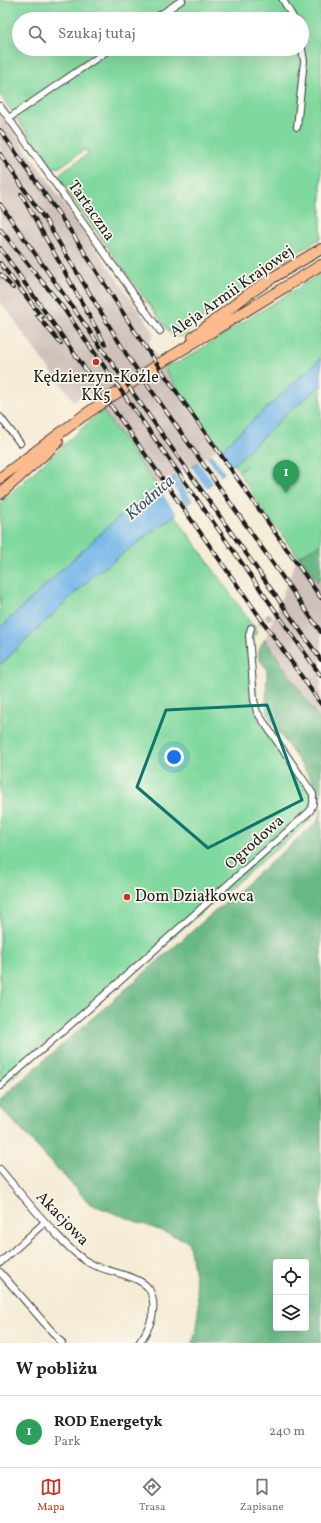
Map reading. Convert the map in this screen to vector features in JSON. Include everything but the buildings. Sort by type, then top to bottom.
[{"type":"main road","name":"Aleja Armii Krajowej","points":[[0,478],[162,362],[247,296],[321,249]]},
{"type":"main road","name":"Aleja Armii Krajowej","points":[[162,362],[321,265]]},
{"type":"main road","name":"Aleja Armii Krajowej","points":[[0,494],[100,405]]},
{"type":"street","points":[[164,12],[182,0]]},
{"type":"street","points":[[283,0],[290,12]]},
{"type":"street","points":[[9,118],[100,56]]},
{"type":"street","points":[[297,127],[303,56]]},
{"type":"street","name":"Tartaczna","points":[[0,106],[160,331]]},
{"type":"street","points":[[0,416],[20,443]]},
{"type":"street","name":"Ogrodowa","points":[[0,1086],[310,811],[313,804],[313,794],[258,712],[254,700],[250,631]]},
{"type":"street","name":"Akacjowa","points":[[0,1169],[45,1222],[75,1253],[91,1264],[138,1280],[148,1288],[153,1301],[153,1317],[139,1343]]},
{"type":"street","points":[[0,1263],[45,1222]]},
{"type":"street","points":[[0,1272],[62,1343]]},
{"type":"highlighted area","points":[[267,705],[302,800],[208,848],[137,787],[166,710]]},
{"type":"shaded area","points":[[0,112],[154,332],[149,344],[177,389],[222,449],[158,487],[88,391],[74,401],[37,353],[9,312],[0,303]]},
{"type":"shaded area","points":[[298,556],[321,585],[321,722],[265,639]]},
{"type":"green space","points":[[0,0],[321,0],[321,238],[247,284],[182,336],[172,336],[59,180],[63,171],[88,154],[85,149],[60,167],[52,168],[0,95]]},
{"type":"green space","points":[[321,273],[321,358],[222,449],[177,389],[164,368],[180,362]]},
{"type":"green space","points":[[321,382],[321,545],[298,556],[265,513],[239,473],[247,464],[239,472],[234,464]]},
{"type":"green space","points":[[102,410],[158,487],[115,520],[0,628],[0,503]]},
{"type":"green space","points":[[175,515],[257,632],[252,638],[258,720],[293,766],[316,800],[315,809],[311,820],[198,915],[0,1088],[0,665],[93,576]]},
{"type":"green space","points":[[321,544],[321,586],[299,556]]},
{"type":"green space","points":[[265,639],[321,722],[321,800],[317,788],[270,719],[266,704],[267,669],[259,659],[259,649]]},
{"type":"green space","points":[[321,812],[321,1343],[192,1343],[196,1333],[198,1307],[193,1264],[188,1241],[90,1204],[0,1107],[0,1099],[317,822]]},
{"type":"water","name":"Kłodnica","points":[[321,358],[321,386],[288,413],[234,464],[175,515],[93,576],[0,665],[0,628],[2,626],[115,520],[158,487],[222,449]]},
{"type":"pier","points":[[219,448],[233,468],[226,474],[211,453]]},
{"type":"pier","points":[[206,456],[222,478],[214,484],[198,461]]},
{"type":"pier","points":[[190,465],[207,490],[194,502],[175,475]]},
{"type":"pier","points":[[168,479],[187,507],[177,515],[157,486]]},
{"type":"tunnel","points":[[251,628],[281,613],[321,583]]},
{"type":"railway","points":[[0,130],[74,236],[141,341],[321,598]]},
{"type":"railway","points":[[0,154],[46,221],[128,357],[321,632]]},
{"type":"railway","points":[[21,194],[105,344]]},
{"type":"railway","points":[[0,204],[321,660]]},
{"type":"railway","points":[[0,229],[61,305],[321,676]]},
{"type":"railway","points":[[0,248],[321,704]]},
{"type":"railway","points":[[0,263],[42,317]]},
{"type":"railway","points":[[0,274],[13,288]]},
{"type":"railway","points":[[37,315],[61,344]]},
{"type":"place","name":"Kędzierzyn-Koźle KK5","points":[[96,362]]},
{"type":"place","name":"ROD Energetyk","points":[[286,493]]},
{"type":"place","name":"Dom Działkowca","points":[[127,897]]}]
